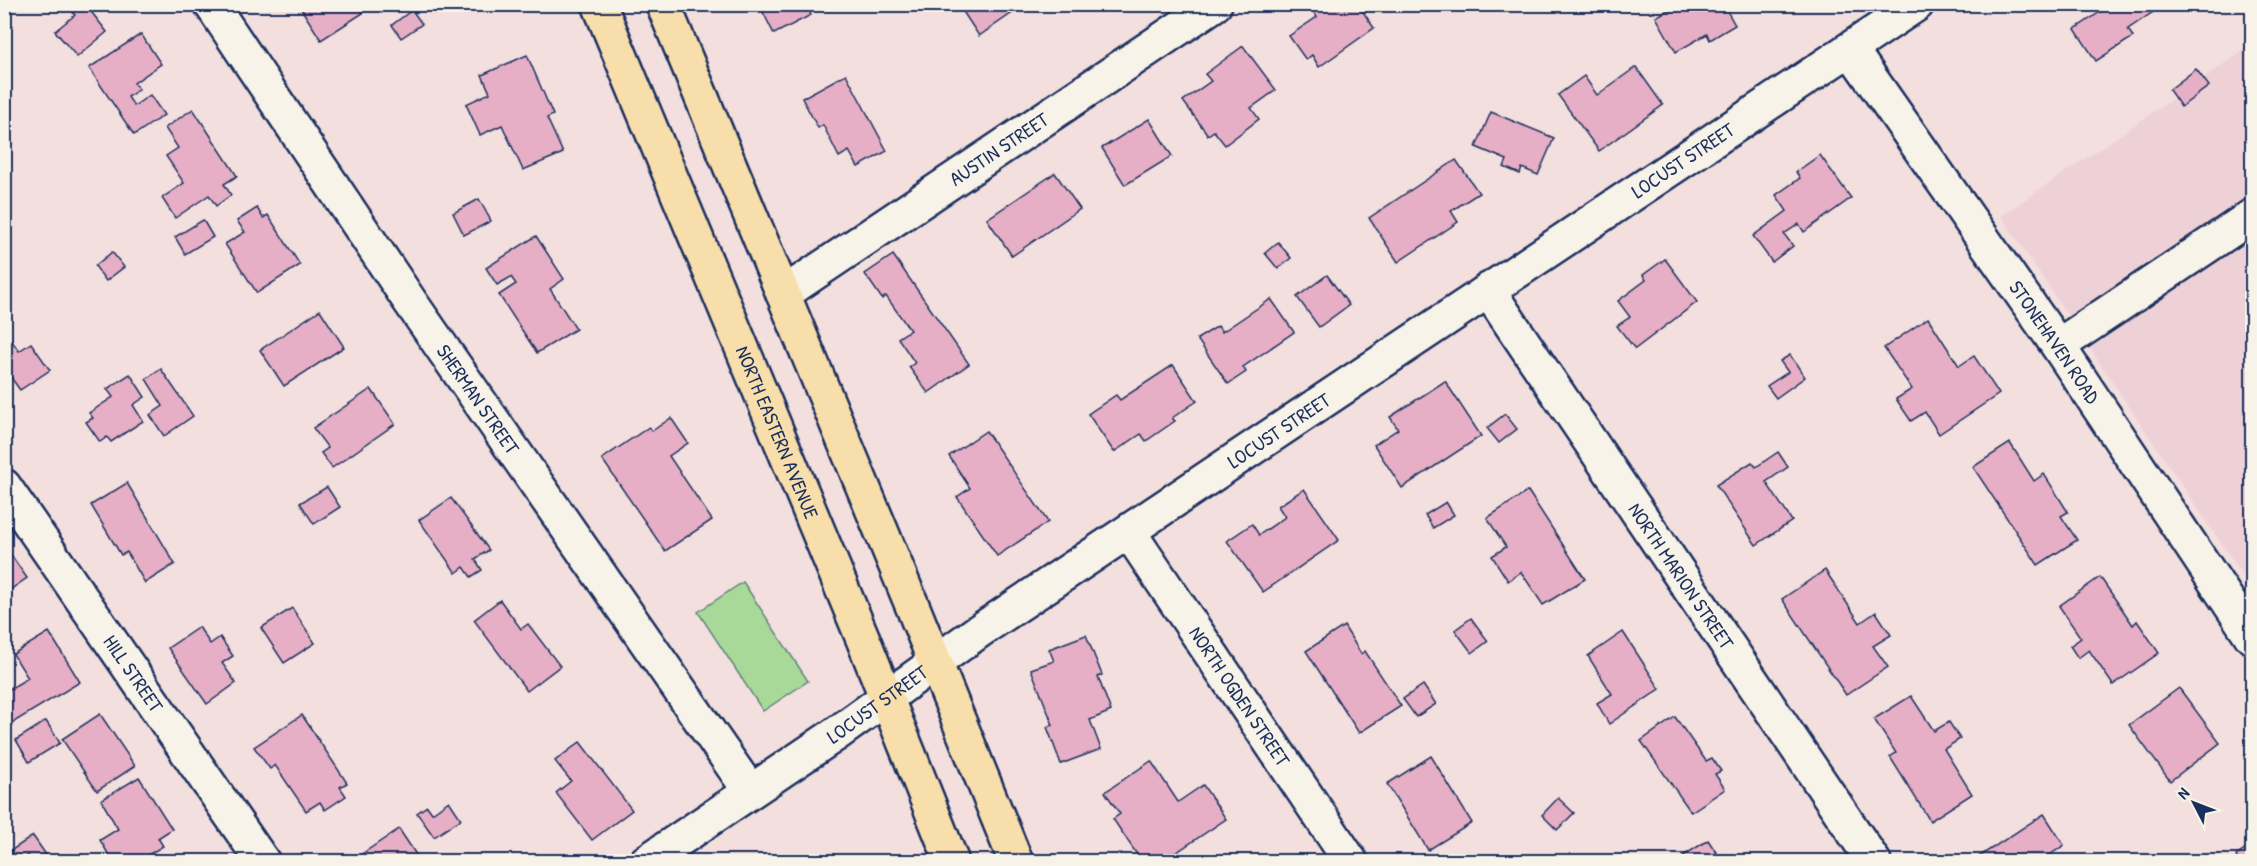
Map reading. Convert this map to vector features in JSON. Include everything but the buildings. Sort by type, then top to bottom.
[{"type":"main road","name":"NORTH EASTERN AVENUE","points":[[599,4],[952,861]]},
{"type":"main road","points":[[663,4],[1016,861]]},
{"type":"street","name":"SHERMAN STREET","points":[[211,4],[409,300],[750,791]]},
{"type":"street","name":"AUSTIN STREET","points":[[783,294],[1215,4]]},
{"type":"street","name":"LOCUST STREET","points":[[646,861],[1129,532],[1917,4]]},
{"type":"street","name":"STONEHAVEN ROAD","points":[[1851,50],[2058,346],[2253,637]]},
{"type":"street","points":[[2058,346],[2253,216]]},
{"type":"street","name":"NORTH MARION STREET","points":[[1488,290],[1874,861]]},
{"type":"street","name":"HILL STREET","points":[[4,486],[262,861]]},
{"type":"street","name":"NORTH OGDEN STREET","points":[[1129,532],[1351,861]]},
{"type":"shaded area","points":[[2252,45],[2252,589],[2001,216]]},
{"type":"green space","points":[[743,582],[808,681],[763,711],[698,612]]}]
